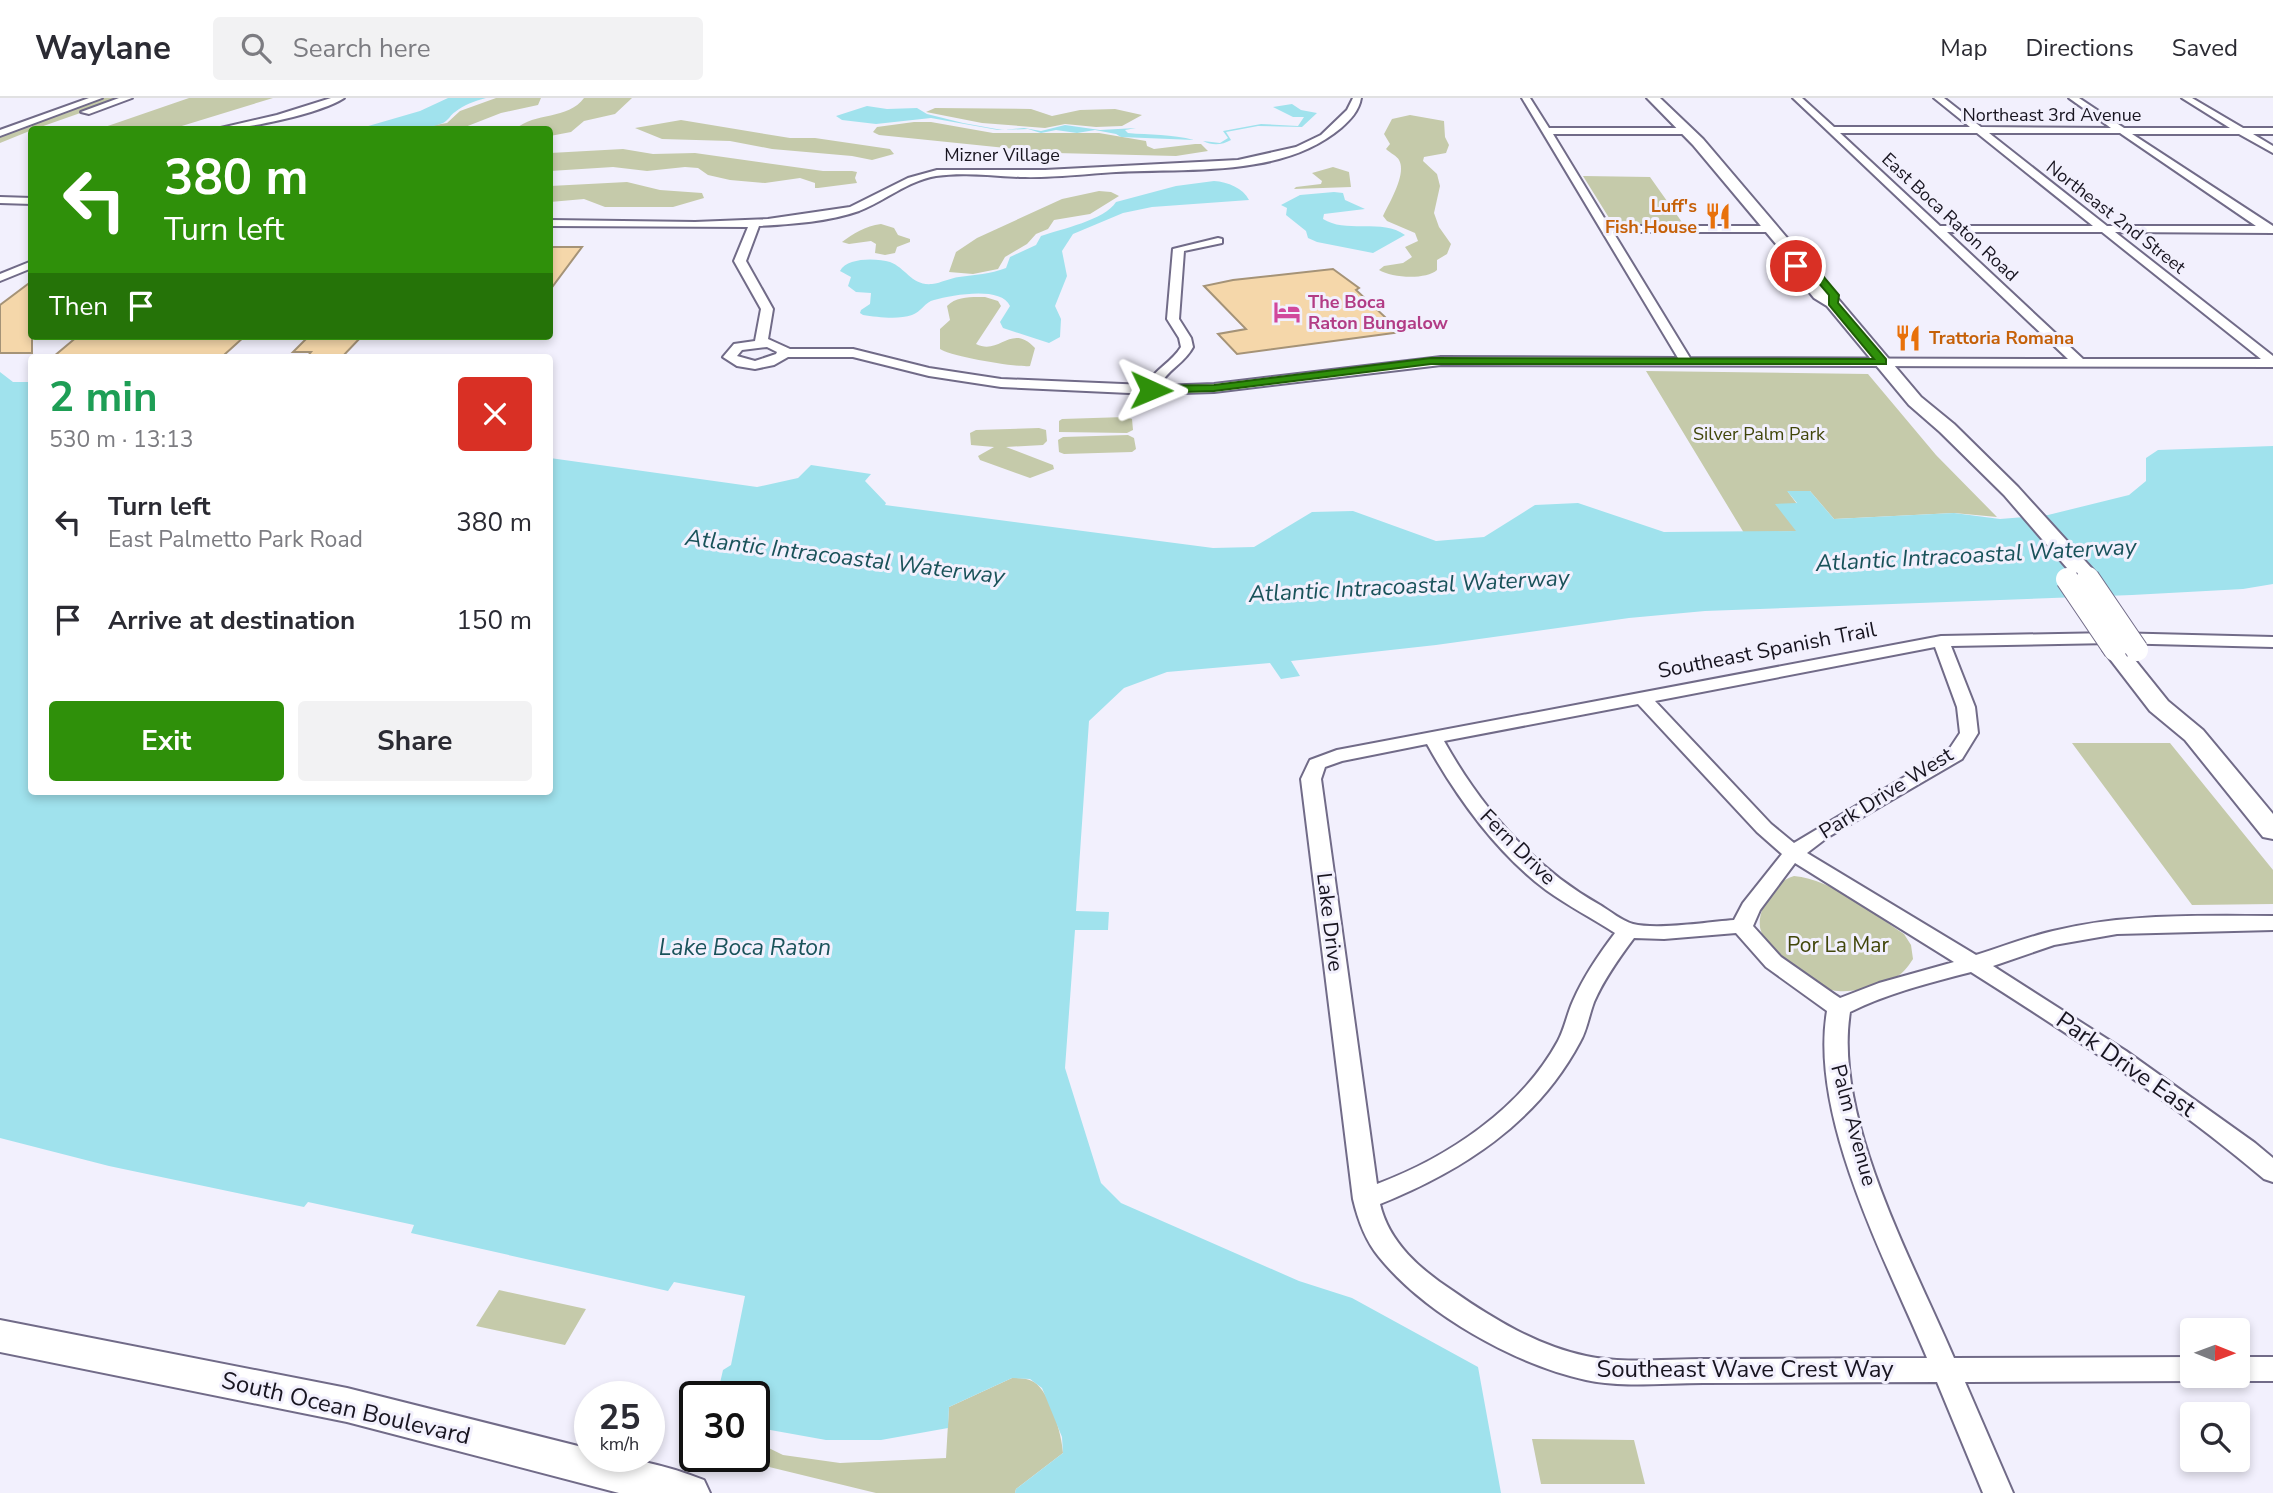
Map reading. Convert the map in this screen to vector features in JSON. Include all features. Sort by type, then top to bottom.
[{"type":"main road","points":[[1653,98],[1689,131],[1798,262],[1796,266],[1819,295],[1833,303],[1915,401],[1930,429],[1976,468],[2121,646],[2159,706],[2194,735],[2273,831]]},
{"type":"main road","points":[[1666,98],[1682,117],[1689,131]]},
{"type":"main road","name":"South Ocean Boulevard","points":[[0,1336],[347,1405],[690,1493]]},
{"type":"street","points":[[0,133],[98,98]]},
{"type":"street","points":[[50,126],[128,98]]},
{"type":"street","points":[[235,126],[279,117],[340,98]]},
{"type":"street","name":"Mizner Village","points":[[553,223],[754,225],[851,210],[877,200],[908,179],[938,172],[1067,173],[1197,166],[1271,156],[1319,141],[1336,130],[1354,108],[1357,98]]},
{"type":"street","points":[[1526,98],[1686,361]]},
{"type":"street","name":"East Boca Raton Road","points":[[1797,98],[2079,362]]},
{"type":"street","name":"Northeast 2nd Street","points":[[1938,98],[2273,363]]},
{"type":"street","points":[[2073,98],[2272,230]]},
{"type":"street","points":[[2186,98],[2273,150]]},
{"type":"street","name":"Northeast 3rd Avenue","points":[[1832,130],[2273,131]]},
{"type":"street","points":[[1547,131],[1689,131]]},
{"type":"street","points":[[12,140],[28,134]]},
{"type":"street","points":[[0,200],[28,201]]},
{"type":"street","points":[[754,225],[740,261],[767,309],[761,343]]},
{"type":"street","points":[[1606,229],[1771,229]]},
{"type":"street","points":[[1937,229],[2272,230]]},
{"type":"street","points":[[1151,390],[1155,377],[1183,356],[1187,347],[1185,338],[1173,319],[1179,249],[1219,241]]},
{"type":"street","points":[[0,278],[28,266]]},
{"type":"street","points":[[784,353],[781,347],[761,343],[738,347],[729,357],[737,363],[762,364],[777,360],[784,353],[829,352],[864,355],[929,372],[1001,383],[1151,390],[1214,388],[1431,361],[2273,363]]},
{"type":"street","name":"Southeast Spanish Trail","points":[[1433,738],[1941,641],[2121,646],[2273,642]]},
{"type":"street","name":"Park Drive West","points":[[1742,926],[1750,908],[1793,853],[1821,833],[1955,755],[1969,733],[1966,707],[1941,641]]},
{"type":"street","points":[[1642,698],[1764,828],[1793,853],[1973,964]]},
{"type":"street","name":"Fern Drive","points":[[1433,738],[1483,814],[1542,877],[1628,931]]},
{"type":"street","name":"Lake Drive","points":[[1366,1199],[1311,779],[1317,764],[1337,756],[1433,738]]},
{"type":"street","points":[[1366,1199],[1432,1171],[1475,1144],[1524,1102],[1550,1073],[1569,1041],[1585,998],[1608,956],[1628,931],[1664,932],[1742,926],[1756,948],[1816,994],[1839,1008],[1889,986],[1973,964],[2039,942],[2093,930],[2173,923],[2273,923]]},
{"type":"street","name":"Park Drive East","points":[[1973,964],[2013,986],[2116,1055],[2245,1147],[2273,1172]]},
{"type":"street","name":"Palm Avenue","points":[[1839,1008],[1833,1030],[1835,1059],[1858,1154],[1873,1199],[1998,1493]]},
{"type":"street","name":"Southeast Wave Crest Way","points":[[1366,1199],[1374,1227],[1399,1261],[1453,1307],[1538,1355],[1587,1369],[2180,1369]]},
{"type":"street","points":[[2250,1369],[2273,1369]]},
{"type":"green space","points":[[104,98],[123,98],[43,126],[28,126],[28,132],[0,143],[0,135]]},
{"type":"green space","points":[[189,98],[273,98],[182,126],[108,126]]},
{"type":"green space","points":[[496,98],[541,98],[538,105],[501,113],[468,126],[430,126],[447,123],[460,111]]},
{"type":"green space","points":[[584,98],[632,98],[615,114],[584,121],[571,132],[553,135],[553,126],[520,126],[569,110]]},
{"type":"green space","points":[[935,108],[1031,109],[1052,116],[1080,110],[1115,109],[1142,115],[1122,126],[1065,124],[1045,128],[982,123],[926,112]]},
{"type":"green space","points":[[1410,115],[1444,121],[1445,137],[1449,145],[1446,153],[1424,157],[1423,161],[1437,174],[1440,186],[1434,213],[1439,227],[1451,244],[1447,254],[1437,260],[1437,270],[1409,277],[1379,270],[1384,266],[1403,263],[1412,257],[1405,247],[1418,241],[1415,233],[1387,221],[1383,216],[1401,173],[1398,159],[1386,149],[1390,144],[1384,134],[1392,119]]},
{"type":"green space","points":[[681,120],[790,138],[815,138],[890,149],[894,154],[872,160],[772,149],[730,141],[662,139],[635,128]]},
{"type":"green space","points":[[931,122],[993,133],[1099,133],[1146,141],[1147,146],[1154,149],[1201,144],[1208,151],[1176,156],[1056,153],[879,135],[873,132],[877,127]]},
{"type":"green space","points":[[623,149],[653,154],[695,153],[823,171],[852,171],[857,172],[857,183],[815,188],[815,183],[800,178],[765,183],[730,180],[708,175],[698,168],[685,167],[647,171],[613,167],[553,171],[553,153]]},
{"type":"green space","points":[[1333,167],[1349,172],[1351,187],[1294,189],[1321,184],[1322,181],[1312,173]]},
{"type":"green space","points":[[1583,176],[1650,177],[1684,225],[1622,225],[1611,221]]},
{"type":"green space","points":[[627,182],[660,190],[702,193],[704,198],[673,207],[605,207],[584,199],[553,202],[553,186]]},
{"type":"green space","points":[[1099,191],[1119,196],[1090,214],[1054,220],[1048,229],[1036,234],[1027,244],[1005,257],[998,269],[973,274],[949,272],[956,252],[977,238],[1062,199]]},
{"type":"green space","points":[[881,224],[894,228],[898,235],[910,239],[910,242],[897,247],[895,253],[885,255],[875,253],[876,244],[871,241],[849,244],[842,242],[865,228]]},
{"type":"green space","points":[[985,297],[998,301],[1001,306],[976,344],[992,346],[1012,338],[1027,341],[1035,348],[1030,366],[984,361],[940,349],[940,329],[950,320],[947,306],[960,299]]},
{"type":"green space","name":"Silver Palm Park","points":[[1646,371],[1868,374],[1936,455],[1997,517],[1954,513],[1834,519],[1810,491],[1788,492],[1797,504],[1776,504],[1797,531],[1744,533]]},
{"type":"green space","points":[[1062,419],[1132,419],[1133,430],[1127,433],[1059,432],[1059,421]]},
{"type":"green space","points":[[976,430],[1046,430],[1047,441],[1043,445],[1006,447],[1053,465],[1054,469],[1030,478],[980,460],[978,456],[994,447],[971,445],[970,433]]},
{"type":"green space","points":[[1128,435],[1134,438],[1136,449],[1132,452],[1059,452],[1058,440],[1063,437]]},
{"type":"green space","points":[[2072,743],[2170,743],[2273,870],[2273,904],[2192,905]]},
{"type":"green space","name":"Por La Mar","points":[[1794,876],[1837,890],[1904,934],[1911,945],[1913,959],[1909,965],[1893,979],[1848,991],[1828,989],[1793,969],[1765,940],[1760,917],[1772,892],[1783,881]]},
{"type":"green space","points":[[499,1290],[586,1309],[565,1345],[476,1326]]},
{"type":"green space","points":[[1012,1378],[1034,1382],[1050,1404],[1058,1425],[1063,1453],[1016,1489],[1015,1493],[876,1493],[770,1467],[770,1449],[783,1455],[840,1463],[946,1458],[949,1407]]},
{"type":"green space","points":[[1532,1439],[1634,1440],[1645,1484],[1541,1484]]},
{"type":"water","points":[[448,98],[486,98],[466,105],[445,122],[433,126],[368,126],[420,111]]},
{"type":"water","points":[[1292,104],[1301,110],[1317,113],[1302,127],[1258,126],[1226,132],[1231,140],[1224,143],[1214,144],[1203,141],[1220,143],[1228,138],[1223,131],[1261,124],[1298,126],[1304,117],[1293,117],[1273,107]]},
{"type":"water","points":[[867,106],[887,109],[917,108],[927,114],[1001,130],[931,118],[876,124],[842,120],[836,116]]},
{"type":"water","points":[[1065,125],[1100,130],[1136,128],[1125,130],[1128,133],[1194,140],[1121,137],[1095,130],[1077,133],[1056,130],[1041,133],[1028,129],[1004,130],[1024,128],[1041,131]]},
{"type":"water","points":[[1214,181],[1234,186],[1249,200],[1152,207],[1123,213],[1073,234],[1062,251],[1067,276],[1055,306],[1061,319],[1060,337],[1049,343],[1003,328],[1000,322],[1010,306],[1005,300],[987,294],[964,294],[934,300],[915,314],[906,317],[863,315],[861,310],[870,304],[871,293],[856,292],[848,286],[851,277],[840,271],[855,261],[884,261],[896,265],[914,280],[925,284],[994,272],[1006,268],[1010,257],[1036,245],[1041,236],[1093,219],[1116,202],[1176,186]]},
{"type":"water","points":[[1343,193],[1345,200],[1365,209],[1324,214],[1323,219],[1343,225],[1386,227],[1405,235],[1373,253],[1317,242],[1308,238],[1306,231],[1286,215],[1287,208],[1281,205],[1300,195]]},
{"type":"water","points":[[0,372],[13,382],[28,382],[28,795],[553,795],[553,458],[757,487],[798,478],[811,465],[871,474],[865,481],[885,505],[1213,548],[1254,547],[1312,512],[1353,511],[1436,541],[1484,537],[1535,505],[1578,503],[1664,532],[1796,531],[1775,504],[1797,503],[1787,491],[1810,491],[1834,519],[1954,513],[2000,519],[2048,515],[2129,495],[2146,481],[2146,458],[2158,450],[2273,446],[2273,584],[2243,589],[2132,595],[1705,611],[1629,618],[1436,645],[1291,661],[1300,676],[1281,679],[1270,663],[1167,672],[1124,688],[1089,721],[1076,911],[1109,912],[1108,930],[1075,930],[1065,1068],[1101,1183],[1121,1203],[1299,1281],[1352,1298],[1478,1367],[1501,1493],[1015,1493],[1016,1489],[1063,1453],[1062,1437],[1042,1388],[1030,1379],[1012,1378],[949,1407],[948,1428],[881,1440],[826,1440],[770,1430],[770,1381],[720,1381],[723,1370],[731,1365],[745,1296],[674,1282],[668,1291],[411,1233],[414,1225],[308,1202],[304,1207],[109,1166],[0,1138]]},
{"type":"building","points":[[553,247],[582,247],[553,286]]},
{"type":"building","name":"The Boca Raton Bungalow","points":[[1333,269],[1359,288],[1356,290],[1401,332],[1237,354],[1218,334],[1246,329],[1204,286],[1233,280]]},
{"type":"building","points":[[28,284],[28,340],[32,340],[32,353],[0,353],[0,305]]},
{"type":"building","points":[[73,340],[241,340],[225,354],[57,354]]},
{"type":"building","points":[[305,340],[358,340],[345,354],[293,352]]},
{"type":"place","name":"Luff's Fish House","points":[[1718,216]]},
{"type":"place","name":"The Boca Raton Bungalow","points":[[1287,312]]},
{"type":"place","name":"Trattoria Romana","points":[[1908,338]]},
{"type":"route","points":[[1151,390],[1214,388],[1431,361],[1882,362],[1833,303],[1834,295],[1810,266],[1798,262],[1796,266]]},
{"type":"water label","name":"Atlantic Intracoastal Waterway","points":[[1976,555]]},
{"type":"water label","name":"Atlantic Intracoastal Waterway","points":[[845,557]]},
{"type":"water label","name":"Atlantic Intracoastal Waterway","points":[[1409,586]]},
{"type":"water label","name":"Lake Boca Raton","points":[[745,947]]}]
